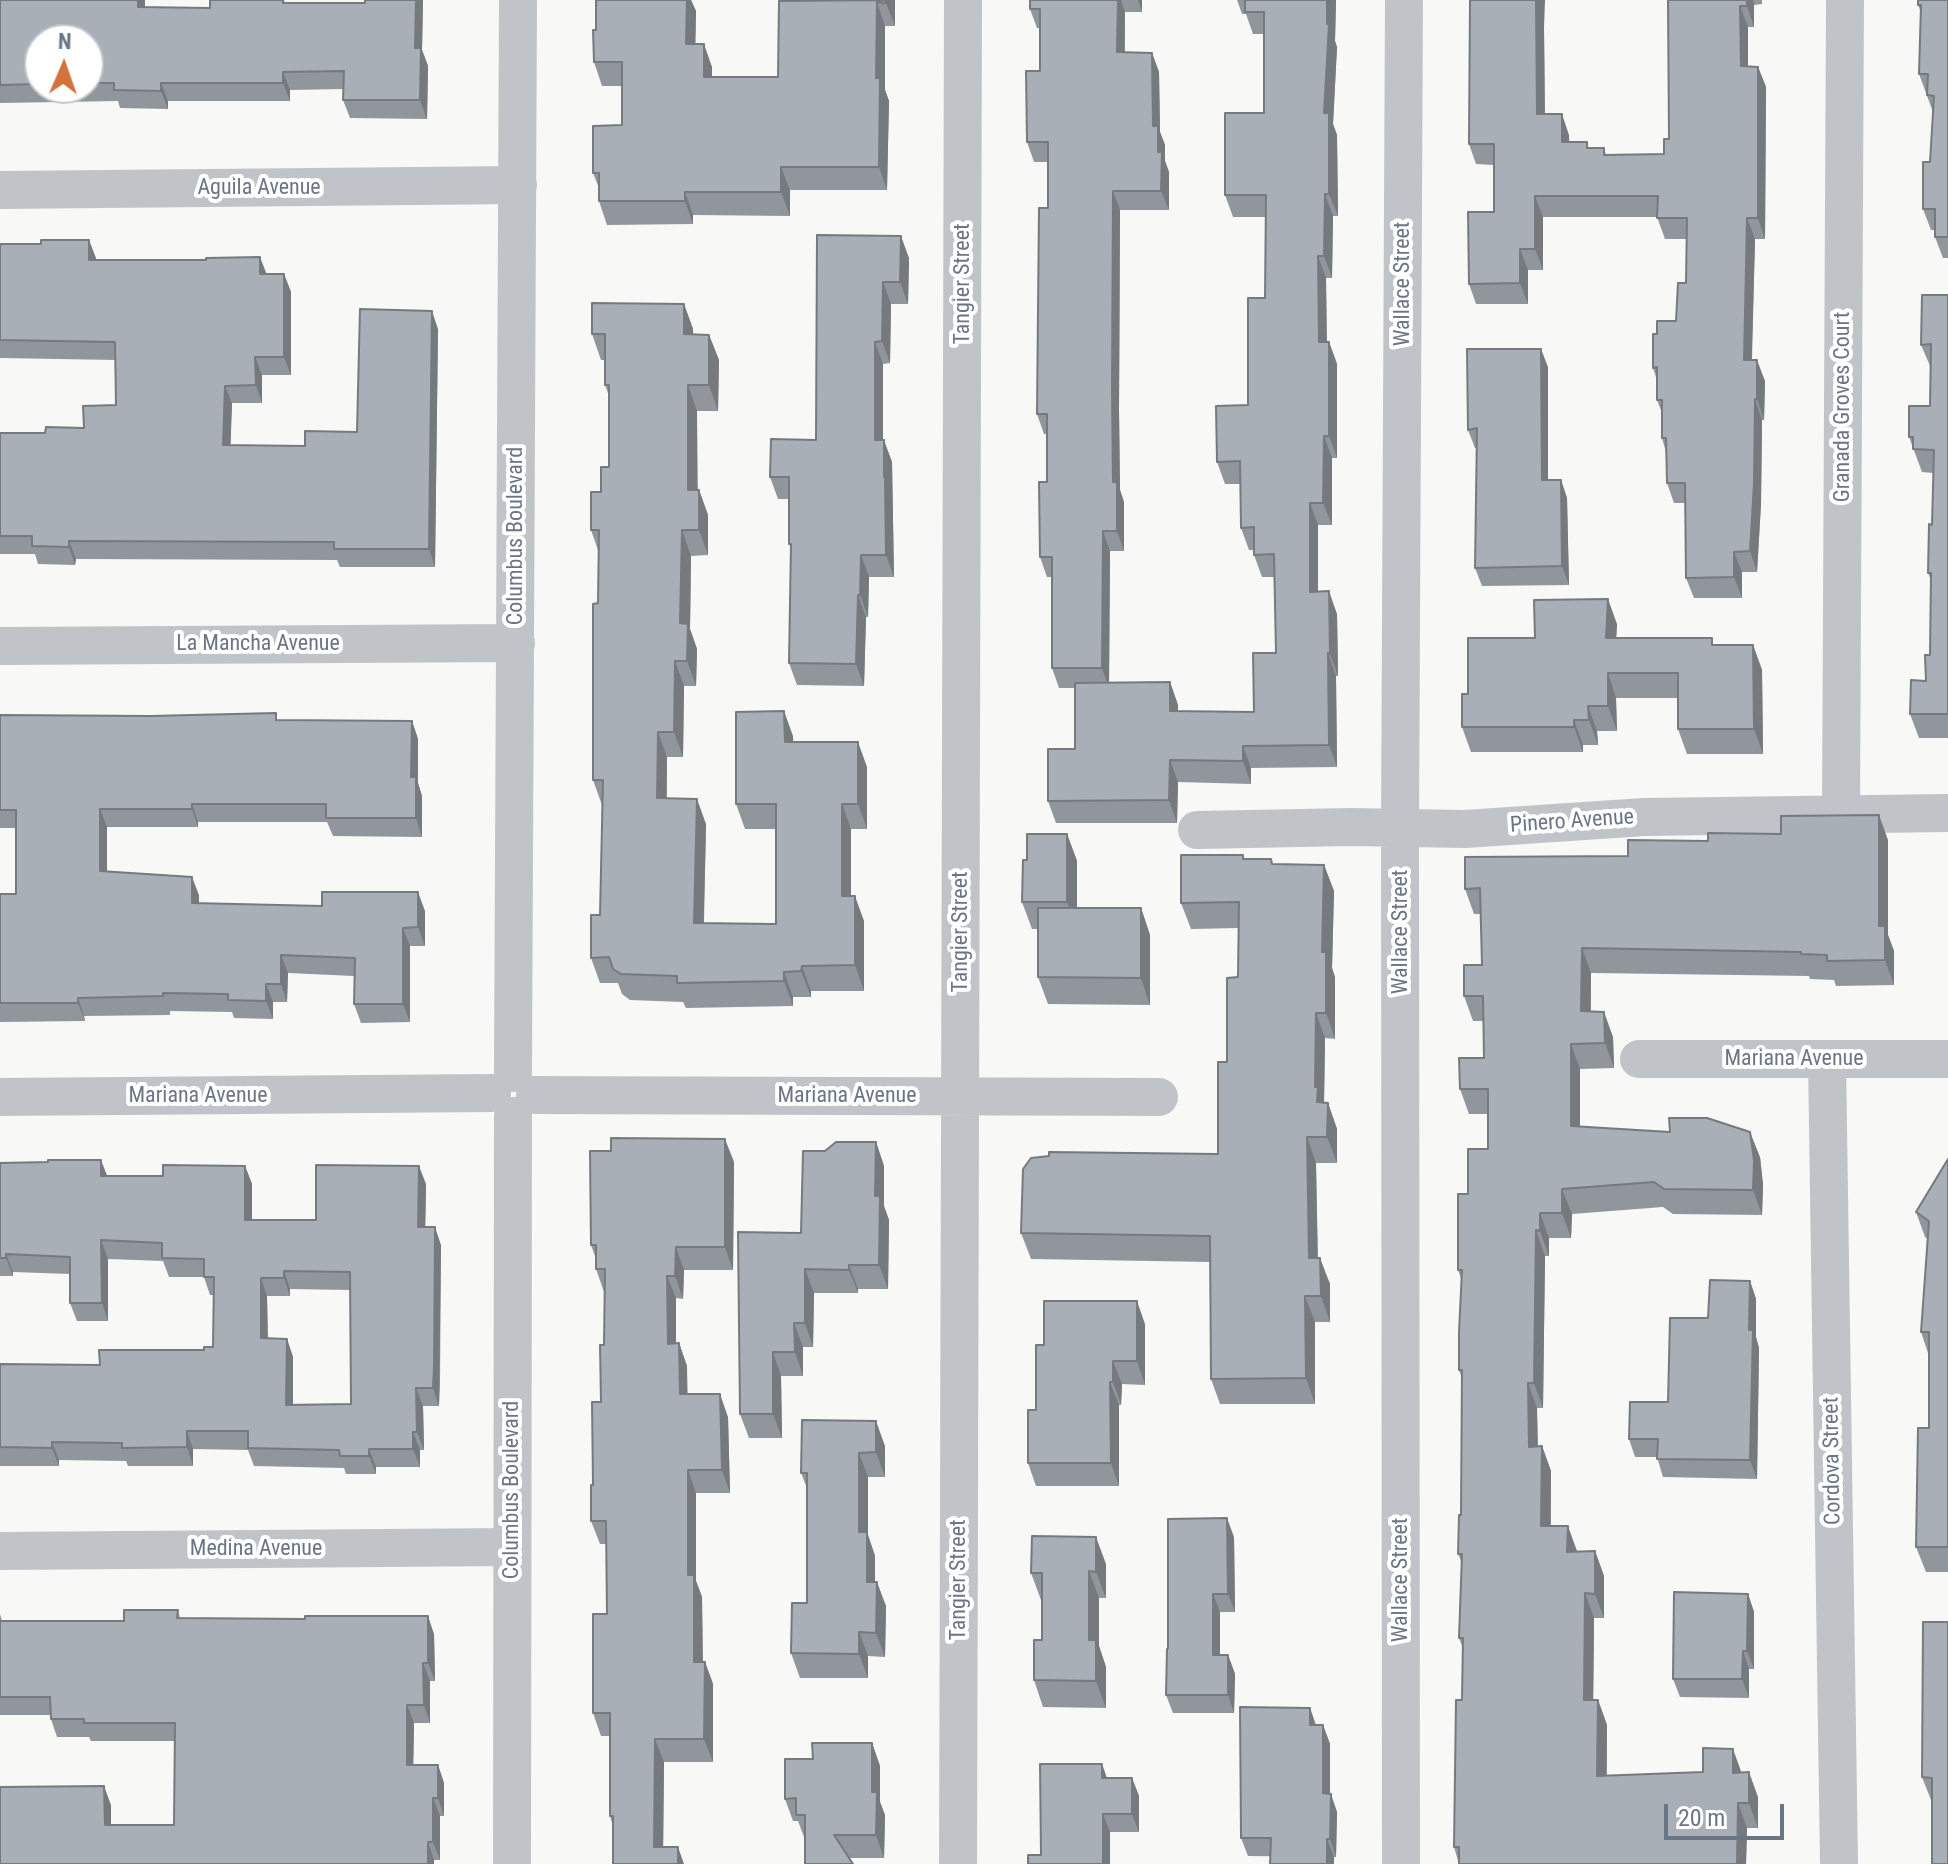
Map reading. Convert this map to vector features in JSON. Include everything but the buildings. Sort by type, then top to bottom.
[{"type":"street","name":"Columbus Boulevard","points":[[512,1864],[518,0]]},
{"type":"street","name":"Tangier Street","points":[[958,1864],[963,0]]},
{"type":"street","name":"Wallace Street","points":[[1401,1864],[1400,828],[1404,0]]},
{"type":"street","name":"Granada Groves Court","points":[[1841,814],[1845,0]]},
{"type":"street","name":"Aguila Avenue","points":[[0,190],[518,185]]},
{"type":"street","name":"La Mancha Avenue","points":[[0,646],[516,643]]},
{"type":"street","name":"Pinero Avenue","points":[[1197,830],[1351,827],[1465,829],[1644,817],[1948,813]]},
{"type":"street","name":"Mariana Avenue","points":[[1639,1059],[1948,1059]]},
{"type":"street","name":"Cordova Street","points":[[1827,1059],[1839,1864]]},
{"type":"street","name":"Mariana Avenue","points":[[0,1097],[513,1094],[1159,1097]]},
{"type":"street","name":"Medina Avenue","points":[[0,1551],[512,1547]]}]
